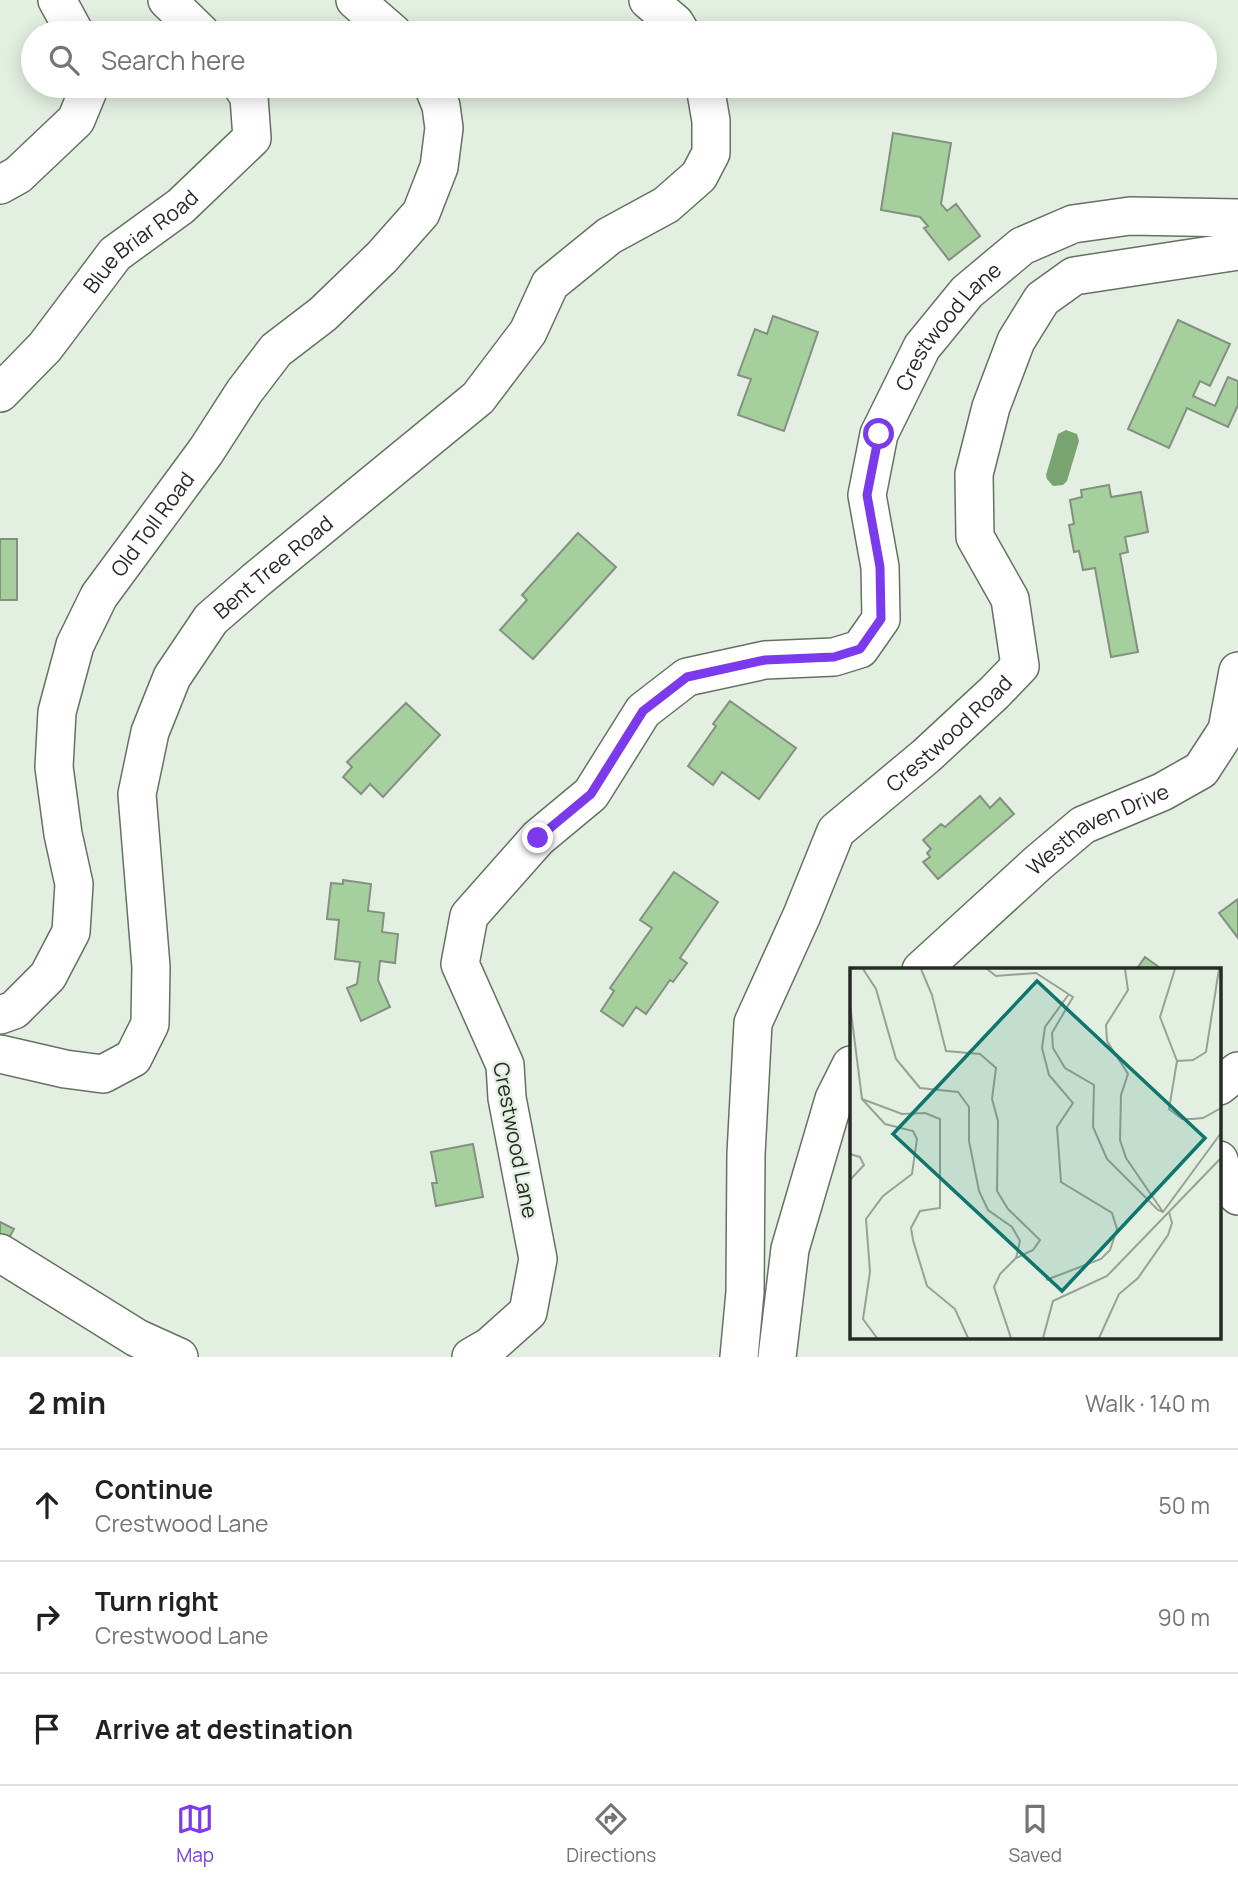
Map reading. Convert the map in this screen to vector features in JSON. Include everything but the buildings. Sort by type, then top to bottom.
[{"type":"street","points":[[57,0],[68,21]]},
{"type":"street","points":[[167,0],[189,21]]},
{"type":"street","points":[[355,0],[379,21]]},
{"type":"street","points":[[648,0],[673,21]]},
{"type":"street","points":[[0,185],[18,175],[76,120],[85,98]]},
{"type":"street","name":"Blue Briar Road","points":[[0,393],[46,347],[115,254],[181,206],[252,138],[249,98]]},
{"type":"street","name":"Old Toll Road","points":[[0,1015],[14,1010],[48,976],[71,932],[74,884],[63,834],[54,766],[57,712],[75,645],[99,596],[276,350],[323,314],[382,257],[421,213],[439,167],[444,128],[438,98]]},
{"type":"street","name":"Bent Tree Road","points":[[0,1054],[65,1069],[103,1074],[132,1058],[150,1024],[151,967],[137,794],[150,732],[172,677],[211,619],[478,398],[528,331],[550,284],[609,236],[666,205],[699,176],[711,153],[711,121],[707,98]]},
{"type":"street","name":"Crestwood Lane","points":[[471,1357],[490,1346],[528,1312],[538,1259],[507,1098],[505,1065],[460,964],[469,916],[538,838],[591,794],[643,711],[687,677],[765,660],[834,657],[860,649],[881,619],[880,567],[867,495],[879,434],[922,347],[967,292],[1022,246],[1073,224],[1130,216],[1238,218]]},
{"type":"street","name":"Crestwood Road","points":[[739,1357],[745,1292],[746,1154],[754,1023],[836,831],[926,756],[1020,666],[1010,599],[975,537],[974,474],[991,407],[1016,341],[1042,299],[1074,276],[1238,251]]},
{"type":"street","name":"Westhaven Drive","points":[[923,968],[1083,825],[1162,792],[1200,771],[1227,730],[1238,671]]},
{"type":"street","points":[[777,1357],[790,1249],[834,1100],[850,1067]]},
{"type":"street","points":[[1220,1085],[1238,1071]]},
{"type":"street","points":[[1220,1163],[1227,1185],[1238,1196]]},
{"type":"street","points":[[0,1253],[137,1338],[179,1357]]},
{"type":"shaded area","points":[[1066,430],[1077,434],[1079,441],[1067,481],[1063,485],[1053,486],[1046,475],[1058,434]]},
{"type":"route","points":[[538,838],[591,794],[643,711],[687,677],[765,660],[834,657],[860,649],[881,619],[880,567],[867,495],[879,434]]}]
